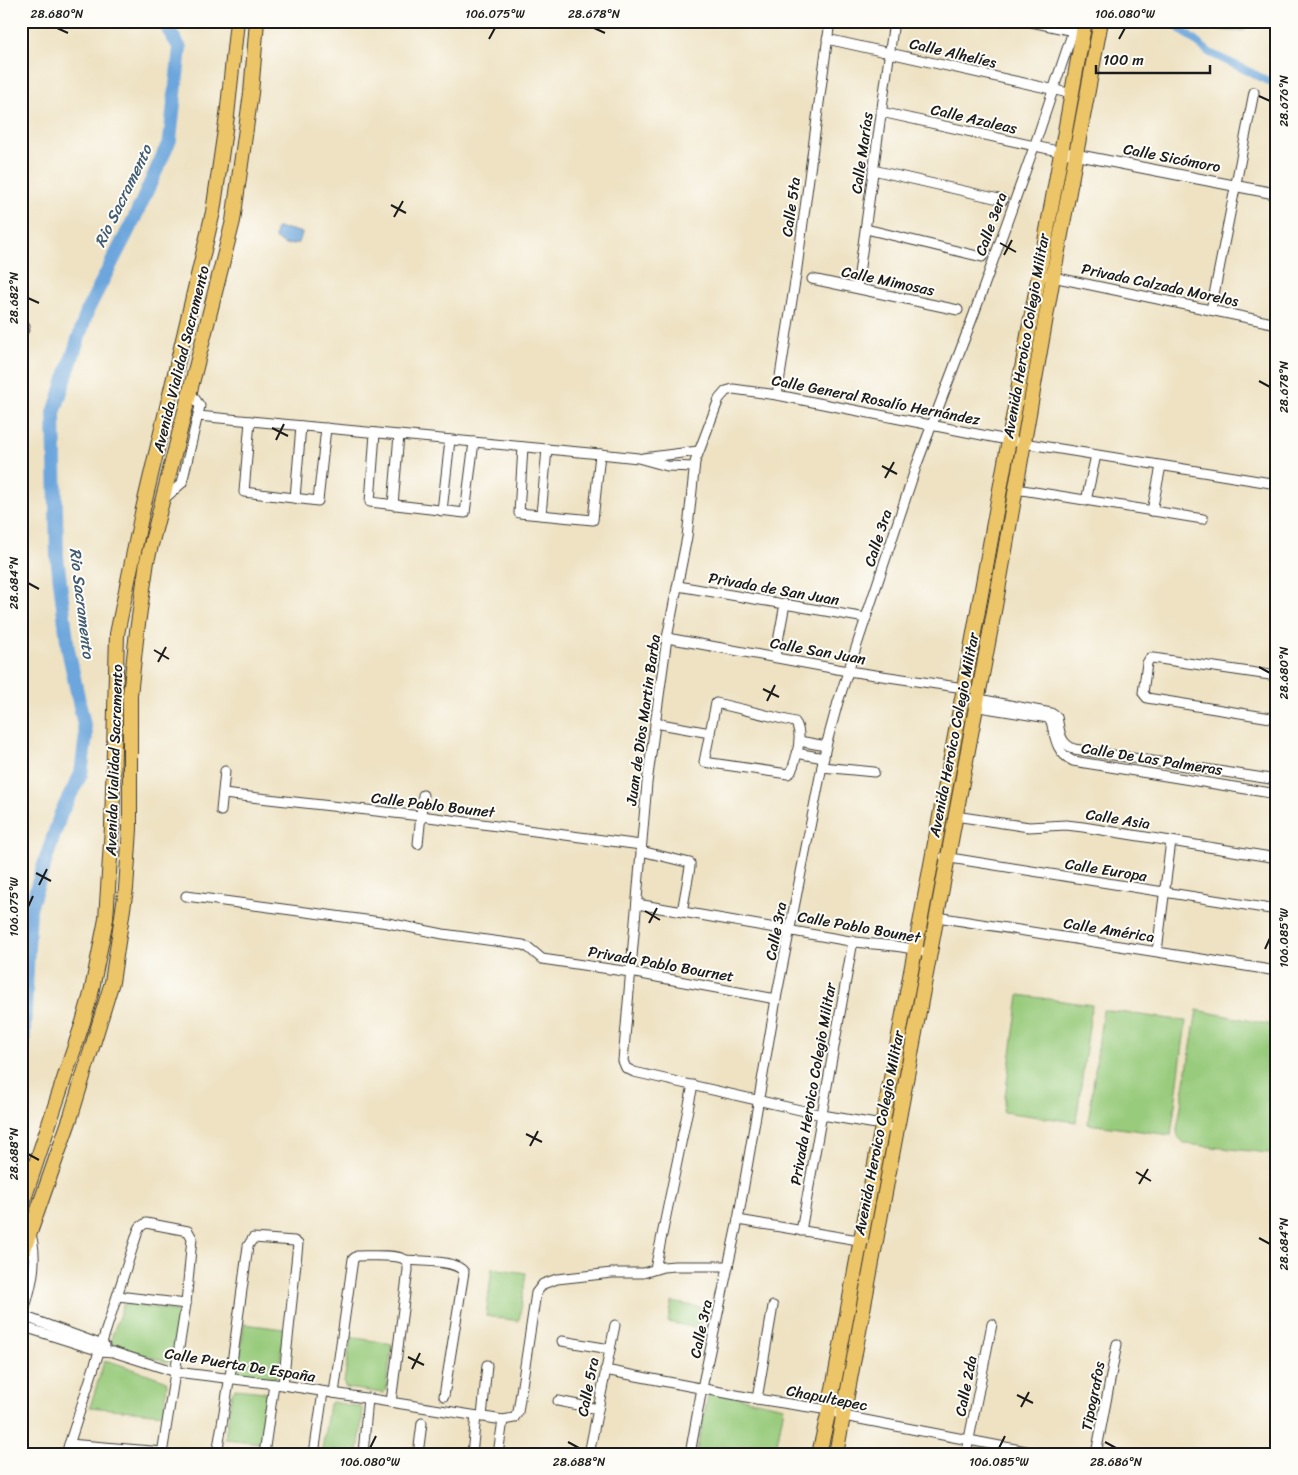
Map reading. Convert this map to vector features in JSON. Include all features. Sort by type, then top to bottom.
[{"type":"main road","name":"Avenida Vialidad Sacramento","points":[[21,1208],[83,1022],[91,994],[106,919],[112,827],[117,634],[142,513],[213,212],[227,116],[237,21]]},
{"type":"main road","name":"Avenida Vialidad Sacramento","points":[[21,1258],[71,1116],[112,982],[126,889],[130,803],[130,695],[136,640],[148,561],[232,221],[251,93],[257,21]]},
{"type":"main road","name":"Avenida Heroico Colegio Militar","points":[[836,1454],[1016,489],[1023,442],[1101,21]]},
{"type":"main road","name":"Avenida Heroico Colegio Militar","points":[[819,1454],[829,1410],[1038,274],[1073,94],[1080,28]]},
{"type":"street","name":"Calle 5ta","points":[[777,395],[796,275],[830,21]]},
{"type":"street","name":"Calle Marías","points":[[857,288],[894,21]]},
{"type":"street","points":[[1027,21],[1080,28]]},
{"type":"street","name":"Calle 3era","points":[[932,425],[1053,90],[1080,28]]},
{"type":"street","name":"Calle Alhelíes","points":[[828,39],[1073,94]]},
{"type":"street","points":[[1211,310],[1254,92]]},
{"type":"street","name":"Calle Azaleas","points":[[881,112],[1062,152]]},
{"type":"street","name":"Calle Sicómoro","points":[[1062,152],[1277,194]]},
{"type":"street","points":[[873,170],[1003,200]]},
{"type":"street","points":[[866,229],[982,257]]},
{"type":"street","name":"Privada Calzada Morelos","points":[[1038,274],[1277,324]]},
{"type":"street","name":"Calle Mimosas","points":[[812,279],[958,310]]},
{"type":"street","name":"Calle General Rosalío Hernández","points":[[733,389],[777,395],[1096,455],[1277,484]]},
{"type":"street","name":"Juan de Dios Martin Barba","points":[[693,1085],[634,1072],[626,1068],[623,1061],[647,783],[667,638],[688,537],[694,467],[698,451],[719,399],[726,391],[733,389]]},
{"type":"street","points":[[162,502],[182,483],[200,406],[189,390]]},
{"type":"street","points":[[198,416],[600,454],[638,458],[667,466],[694,467]]},
{"type":"street","points":[[250,421],[244,492],[318,501],[326,428]]},
{"type":"street","name":"Calle 3ra","points":[[690,1454],[702,1388],[738,1220],[776,999],[826,746],[848,671],[917,464],[932,425]]},
{"type":"street","points":[[295,498],[301,426]]},
{"type":"street","points":[[375,433],[370,502],[442,511],[465,513],[474,442]]},
{"type":"street","points":[[393,505],[399,435]]},
{"type":"street","points":[[442,511],[450,440]]},
{"type":"street","points":[[522,447],[519,513],[593,520],[600,454]]},
{"type":"street","points":[[541,515],[547,449]]},
{"type":"street","points":[[638,458],[698,451]]},
{"type":"street","points":[[1086,501],[1096,455]]},
{"type":"street","points":[[1152,511],[1161,466]]},
{"type":"street","points":[[1016,489],[1203,519]]},
{"type":"street","name":"Privada de San Juan","points":[[678,586],[866,618]]},
{"type":"street","points":[[775,657],[785,604]]},
{"type":"street","name":"Calle San Juan","points":[[667,638],[962,694]]},
{"type":"street","points":[[1277,676],[1150,658],[1147,663],[1144,693],[1144,696],[1151,698],[1277,719]]},
{"type":"street","name":"Calle De Las Palmeras","points":[[962,694],[976,703],[1048,718],[1051,721],[1056,745],[1062,747],[1277,780]]},
{"type":"street","points":[[716,703],[793,721],[798,728],[798,741],[792,770],[788,774],[704,762],[716,703]]},
{"type":"street","points":[[655,723],[710,733]]},
{"type":"street","points":[[798,741],[826,746]]},
{"type":"street","name":"Calle De Las Palmeras","points":[[1062,747],[1064,755],[1074,761],[1277,794]]},
{"type":"street","points":[[796,753],[823,762],[874,772]]},
{"type":"street","points":[[221,810],[225,771]]},
{"type":"street","points":[[1215,784],[1217,771]]},
{"type":"street","name":"Calle Pablo Bounet","points":[[222,794],[421,816],[641,848],[690,863],[682,912]]},
{"type":"street","points":[[418,844],[423,796]]},
{"type":"street","name":"Calle Asia","points":[[955,816],[1030,827],[1084,827],[1277,858]]},
{"type":"street","points":[[1157,951],[1171,841]]},
{"type":"street","name":"Calle Europa","points":[[932,853],[947,858],[1277,910]]},
{"type":"street","name":"Privada Pablo Bournet","points":[[186,896],[388,923],[443,934],[523,945],[542,959],[630,972],[776,999]]},
{"type":"street","name":"Calle Pablo Bounet","points":[[637,904],[853,941],[915,948],[929,954]]},
{"type":"street","name":"Calle América","points":[[937,916],[1277,971]]},
{"type":"street","name":"Privada Heroico Colegio Militar","points":[[801,1231],[853,941]]},
{"type":"street","points":[[655,1270],[693,1085],[822,1115],[882,1125],[896,1130]]},
{"type":"street","points":[[738,1220],[860,1240],[874,1245]]},
{"type":"street","points":[[66,1454],[69,1444],[118,1296],[140,1227],[146,1223],[188,1231],[192,1236],[186,1304],[163,1453],[69,1444]]},
{"type":"street","points":[[22,1319],[29,1295],[35,1255],[30,1231]]},
{"type":"street","points":[[217,1454],[230,1378],[249,1242],[253,1238],[294,1241],[298,1244],[279,1385],[264,1454]]},
{"type":"street","points":[[334,1393],[353,1259],[360,1256],[397,1257],[406,1260],[449,1264],[457,1266],[464,1272],[444,1396]]},
{"type":"street","points":[[391,1402],[408,1270],[406,1260]]},
{"type":"street","points":[[498,1454],[503,1420],[514,1418],[518,1412],[536,1293],[539,1288],[557,1279],[612,1273],[643,1272],[664,1267],[688,1265],[728,1266]]},
{"type":"street","points":[[118,1296],[186,1304]]},
{"type":"street","points":[[757,1399],[774,1306]]},
{"type":"street","name":"Calle Puerta De España","points":[[22,1319],[113,1352],[176,1372],[334,1393],[503,1420]]},
{"type":"street","name":"Calle 2da","points":[[966,1454],[992,1324]]},
{"type":"street","name":"Calle 5ra","points":[[589,1454],[614,1325]]},
{"type":"street","name":"Calle Puerta De España","points":[[21,1326],[64,1335]]},
{"type":"street","points":[[562,1341],[610,1349]]},
{"type":"street","name":"Tipografos","points":[[1096,1454],[1117,1344]]},
{"type":"street","points":[[472,1454],[487,1365]]},
{"type":"street","name":"Chapultepec","points":[[606,1370],[757,1399],[829,1410],[844,1416],[1042,1454]]},
{"type":"street","points":[[314,1454],[323,1392]]},
{"type":"street","points":[[363,1454],[368,1398]]},
{"type":"street","points":[[558,1401],[598,1409]]},
{"type":"street","points":[[418,1454],[422,1423]]},
{"type":"green space","points":[[1198,21],[1244,21],[1245,30],[1221,30]]},
{"type":"green space","points":[[1019,995],[1092,1005],[1076,1122],[1003,1112]]},
{"type":"green space","points":[[1103,1010],[1186,1021],[1171,1135],[1088,1124]]},
{"type":"green space","points":[[1197,1010],[1277,1026],[1277,1154],[1185,1144],[1178,1137],[1177,1130]]},
{"type":"green space","points":[[492,1268],[526,1273],[519,1321],[486,1316]]},
{"type":"green space","points":[[672,1302],[704,1308],[700,1329],[668,1322]]},
{"type":"green space","points":[[128,1304],[176,1311],[178,1314],[172,1359],[167,1362],[112,1344],[111,1339],[123,1305]]},
{"type":"green space","points":[[244,1324],[284,1329],[278,1376],[274,1378],[240,1375],[237,1370]]},
{"type":"green space","points":[[351,1337],[392,1344],[386,1390],[383,1393],[346,1388],[344,1383]]},
{"type":"green space","points":[[109,1361],[165,1380],[167,1384],[164,1414],[90,1407],[104,1362]]},
{"type":"green space","points":[[235,1389],[265,1392],[268,1396],[262,1443],[225,1439],[232,1392]]},
{"type":"green space","points":[[709,1391],[784,1407],[775,1454],[696,1454]]},
{"type":"green space","points":[[332,1402],[361,1407],[363,1411],[358,1454],[338,1454],[322,1451],[329,1404]]},
{"type":"water","points":[[276,228],[302,233],[299,243],[285,245],[275,238]]},
{"type":"waterway","name":"Rio Sacramento","points":[[21,1057],[23,1051],[30,908],[61,813],[81,774],[86,735],[68,649],[57,556],[54,413],[88,309],[134,219],[170,140],[180,48],[163,21]]},
{"type":"waterway","points":[[1170,21],[1210,53],[1277,85]]}]
